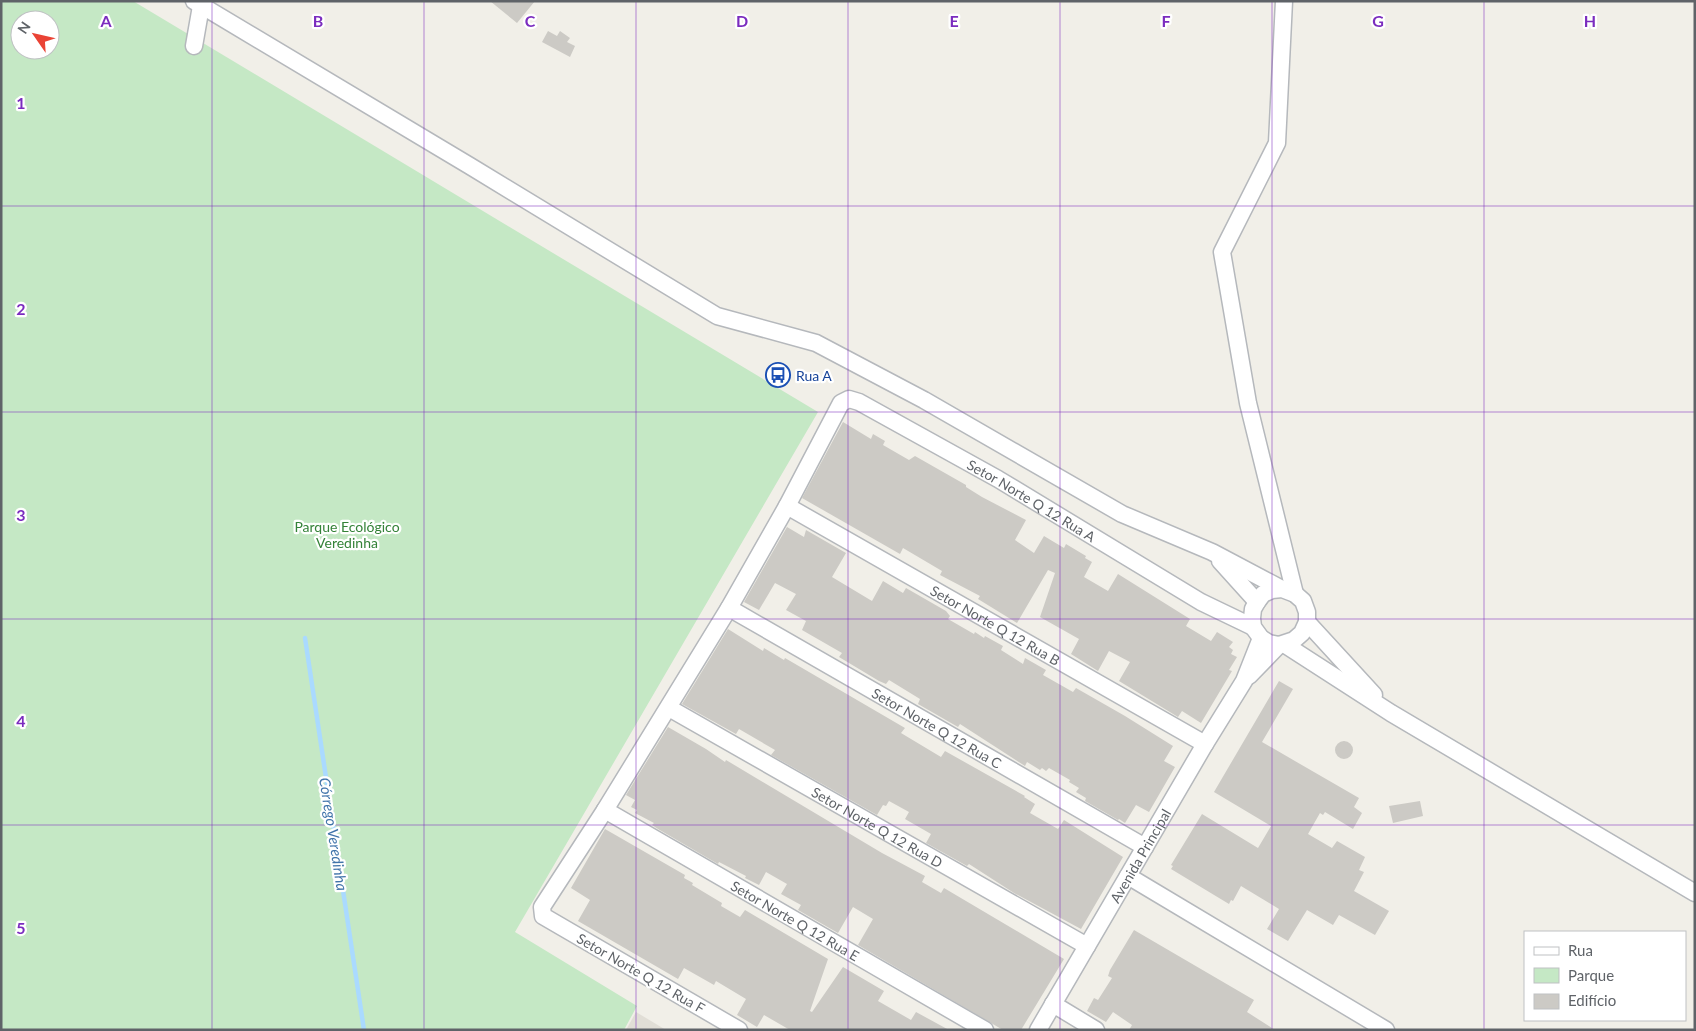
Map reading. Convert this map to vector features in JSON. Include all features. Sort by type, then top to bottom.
[{"type":"street","points":[[1284,1],[1277,143],[1222,252],[1248,403],[1289,592]]},
{"type":"street","points":[[194,46],[197,3],[717,316],[816,343],[924,400],[1122,514],[1212,552],[1289,592],[1303,602],[1307,612],[1307,622],[1391,714]]},
{"type":"street","name":"Setor Norte Q 12 Rua A","points":[[787,506],[841,402],[849,399],[859,402],[998,479],[1201,602],[1257,632]]},
{"type":"street","points":[[605,810],[729,608],[787,506]]},
{"type":"street","name":"Setor Norte Q 12 Rua B","points":[[787,506],[1205,744]]},
{"type":"street","points":[[1212,552],[1255,605]]},
{"type":"street","points":[[1201,602],[1255,605],[1268,592],[1289,592]]},
{"type":"street","name":"Avenida Principal","points":[[1244,681],[1257,632],[1252,618],[1255,605]]},
{"type":"street","name":"Setor Norte Q 12 Rua C","points":[[729,608],[1145,847]]},
{"type":"street","name":"Avenida Principal","points":[[1038,1030],[1205,744],[1244,681],[1281,645],[1294,640],[1302,633],[1307,622]]},
{"type":"street","points":[[1257,632],[1269,643],[1281,645],[1391,714],[1695,893]]},
{"type":"street","name":"Setor Norte Q 12 Rua D","points":[[668,708],[1087,946]]},
{"type":"street","name":"Setor Norte Q 12 Rua F","points":[[605,810],[542,907],[543,916],[739,1030]]},
{"type":"street","name":"Setor Norte Q 12 Rua E","points":[[605,810],[985,1030]]},
{"type":"street","points":[[1128,876],[1386,1030]]},
{"type":"street","points":[[1053,1004],[1096,1030]]},
{"type":"shaded area","points":[[636,1012],[666,1030],[626,1030]]},
{"type":"green space","name":"Parque Ecológico Veredinha","points":[[1,1],[133,1],[818,412],[515,932],[637,1006],[624,1030],[1,1030]]},
{"type":"building","points":[[490,1],[535,1],[517,23]]},
{"type":"building","points":[[548,31],[557,36],[560,31],[570,38],[567,42],[575,46],[570,57],[542,42]]},
{"type":"building","points":[[843,422],[871,439],[873,434],[885,441],[883,445],[909,460],[915,456],[966,485],[966,487],[982,497],[1026,520],[1015,540],[1034,553],[1044,536],[1064,548],[1066,544],[1086,556],[1085,558],[1092,562],[1084,577],[1108,591],[1118,574],[1190,619],[1186,626],[1211,641],[1217,632],[1233,642],[1229,647],[1233,650],[1231,654],[1237,657],[1229,670],[1232,671],[1201,723],[1182,711],[1178,717],[1119,681],[1130,662],[1109,651],[1098,671],[1071,654],[1079,639],[1040,617],[1055,573],[1048,570],[1017,623],[978,599],[980,596],[940,575],[942,571],[903,548],[900,554],[802,498]]},
{"type":"building","points":[[787,527],[804,537],[806,530],[846,553],[832,577],[872,601],[883,581],[903,593],[906,588],[946,611],[950,616],[948,619],[974,634],[975,632],[984,638],[985,636],[1003,646],[1001,650],[1023,664],[1025,658],[1046,670],[1043,675],[1073,692],[1076,688],[1173,746],[1164,761],[1175,767],[1149,812],[1136,805],[1125,823],[1118,820],[1085,801],[1086,798],[1076,792],[1079,788],[1069,782],[1070,780],[1049,768],[1046,771],[1042,768],[1040,770],[1027,762],[1025,766],[960,724],[958,727],[918,704],[920,699],[889,680],[886,684],[879,681],[839,657],[842,653],[802,630],[806,621],[786,610],[796,594],[775,583],[759,610],[744,602]]},
{"type":"building","points":[[728,629],[763,651],[764,648],[784,660],[785,658],[905,728],[901,733],[941,757],[945,751],[1025,796],[1035,804],[1030,813],[1058,829],[1064,820],[1123,857],[1081,929],[1014,893],[969,864],[967,866],[926,843],[931,834],[905,819],[909,812],[889,801],[886,806],[883,805],[877,815],[771,755],[775,750],[739,729],[736,734],[682,704]]},
{"type":"building","points":[[1279,681],[1293,689],[1262,742],[1359,798],[1354,807],[1362,813],[1353,829],[1325,812],[1323,815],[1320,813],[1308,834],[1332,848],[1337,841],[1365,857],[1359,870],[1364,872],[1354,891],[1389,911],[1375,935],[1339,915],[1333,925],[1307,910],[1288,941],[1267,929],[1279,909],[1241,886],[1233,901],[1231,900],[1229,904],[1171,869],[1173,866],[1171,865],[1202,814],[1258,848],[1271,826],[1214,792]]},
{"type":"building","points":[[668,727],[725,762],[726,760],[882,853],[925,876],[922,882],[941,893],[944,888],[1064,959],[1021,1030],[1003,1030],[858,945],[873,919],[853,907],[838,933],[798,910],[801,905],[781,894],[787,884],[766,872],[759,885],[719,862],[718,864],[658,829],[652,825],[654,823],[635,813],[637,810],[631,807],[635,800],[626,795]]},
{"type":"building","points":[[1340,741],[1348,741],[1353,746],[1351,757],[1340,759],[1335,754],[1335,746]]},
{"type":"building","points":[[1420,801],[1423,816],[1393,823],[1389,806]]},
{"type":"building","points":[[605,829],[685,875],[684,878],[693,883],[692,885],[722,903],[721,906],[740,917],[745,910],[828,959],[810,1011],[812,1012],[843,967],[884,991],[878,1001],[911,1020],[916,1012],[949,1030],[790,1030],[764,1015],[757,1027],[737,1015],[746,999],[716,981],[714,985],[684,968],[678,979],[578,921],[590,900],[571,888]]},
{"type":"building","points":[[1134,930],[1254,1000],[1247,1012],[1275,1030],[1129,1030],[1132,1025],[1113,1012],[1106,1022],[1087,1011],[1094,998],[1098,1000],[1112,978],[1108,976],[1110,970]]},
{"type":"waterway","name":"Córrego Veredinha","points":[[305,638],[364,1030]]},
{"type":"place","name":"Rua A","points":[[778,375]]}]
